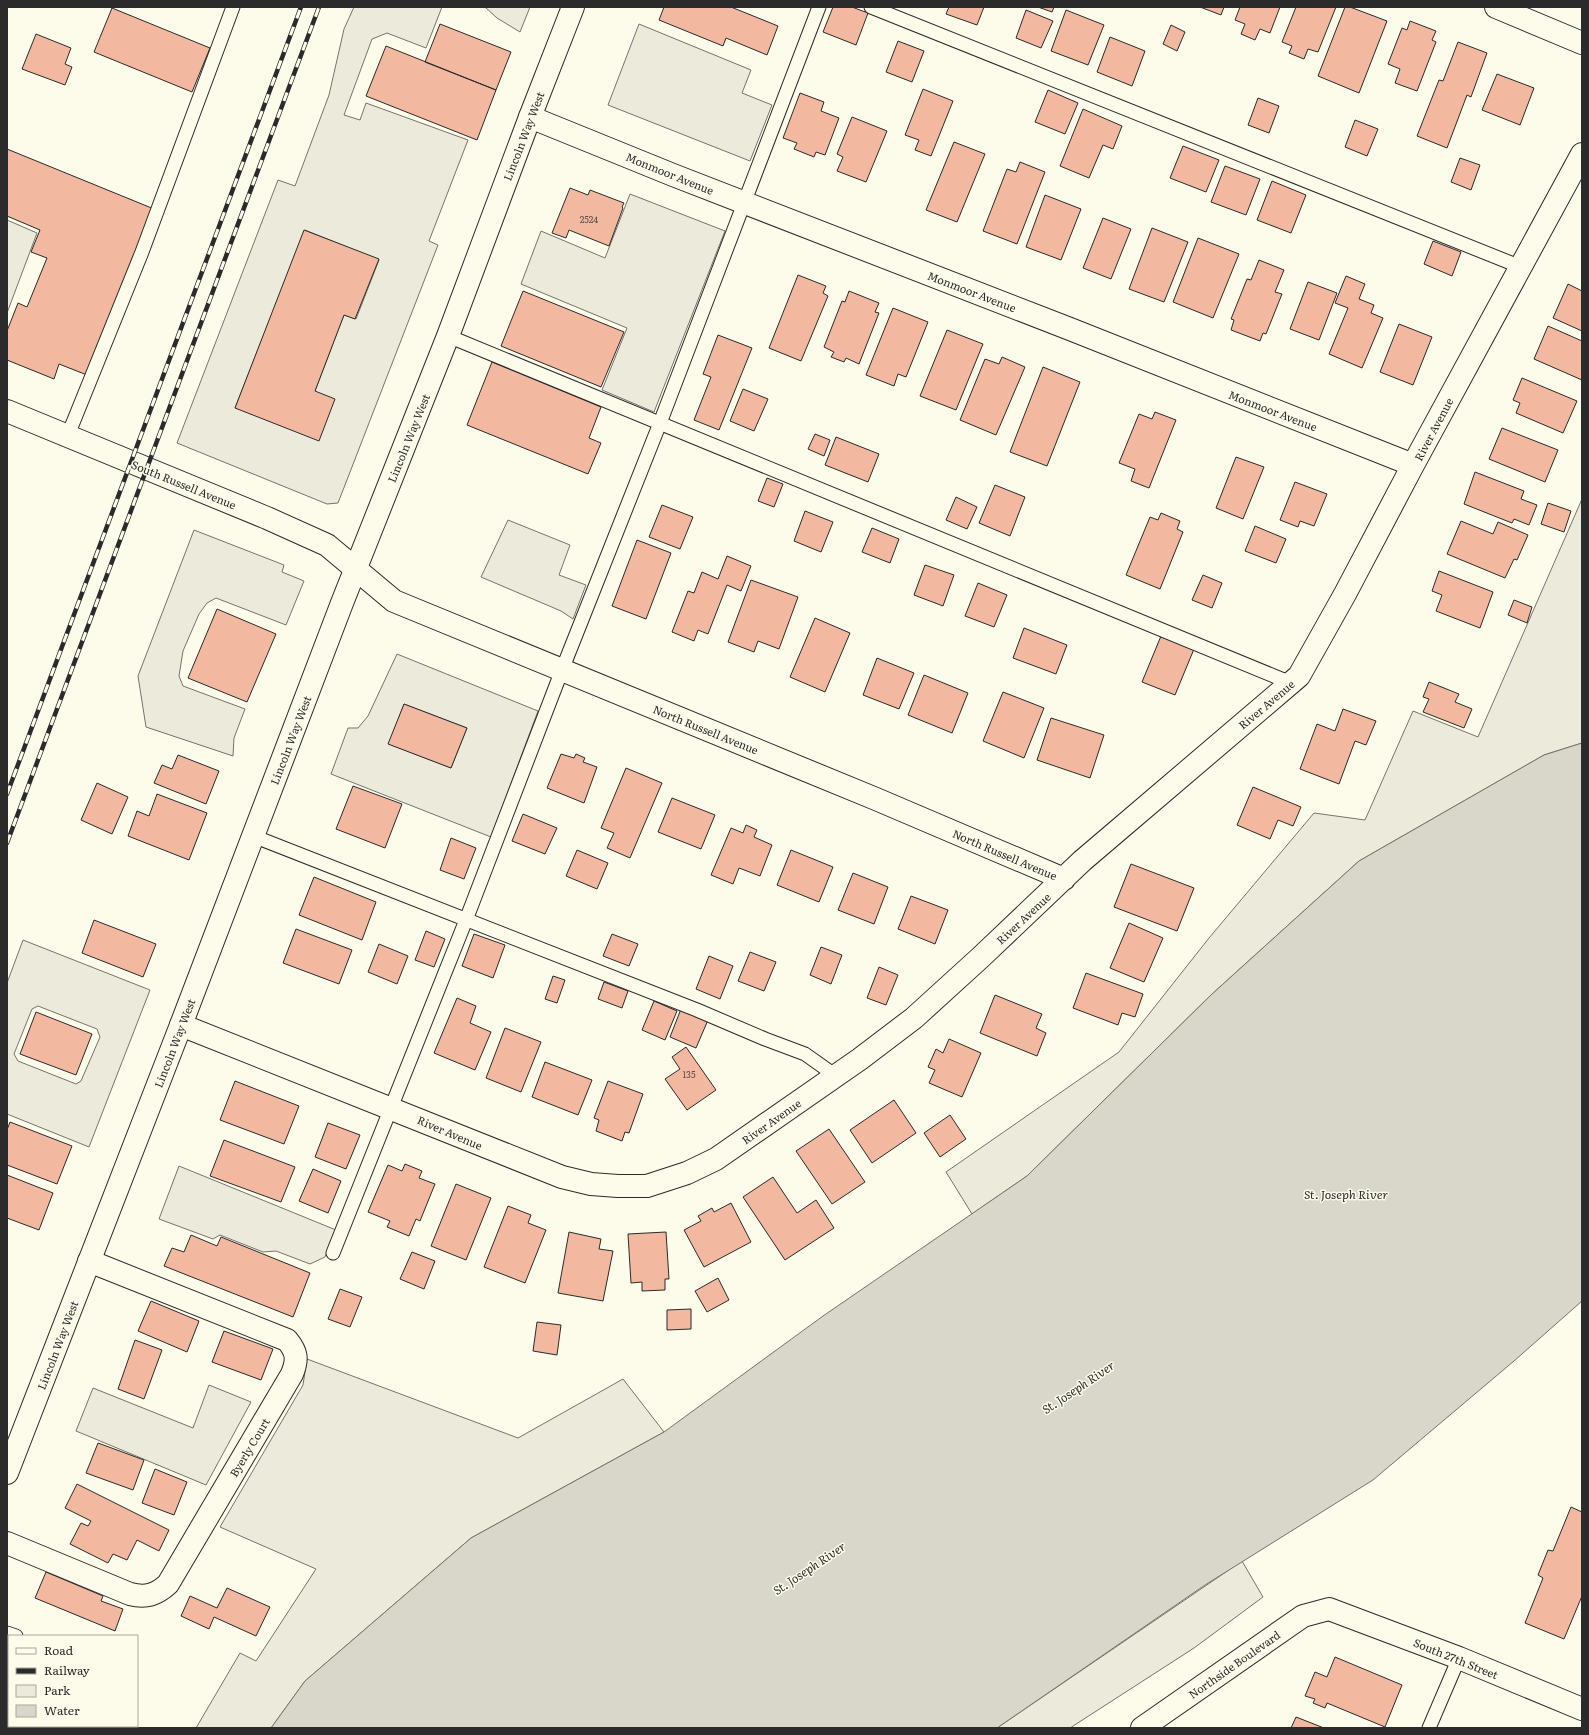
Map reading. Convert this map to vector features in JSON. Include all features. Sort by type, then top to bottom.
[{"type":"street","name":"Lincoln Way West","points":[[7,1473],[356,568],[448,336],[573,7]]},
{"type":"street","points":[[1496,7],[1582,43]]},
{"type":"street","name":"Monmoor Avenue","points":[[530,117],[666,172],[1414,465]]},
{"type":"street","name":"River Avenue","points":[[181,1025],[562,1177],[591,1184],[647,1186],[687,1173],[716,1159],[860,1059],[914,1018],[1082,861],[1299,676],[1582,154]]},
{"type":"street","name":"South Russell Avenue","points":[[7,411],[68,435],[327,545],[356,568]]},
{"type":"street","name":"North Russell Avenue","points":[[356,568],[394,601],[876,799],[1064,879]]},
{"type":"street","name":"Byerly Court","points":[[7,1543],[130,1594],[151,1596],[160,1591],[168,1584],[292,1374],[296,1364],[296,1355],[293,1347],[287,1340],[90,1261]]},
{"type":"street","name":"South 27th Street","points":[[1329,1609],[1459,1658],[1582,1710]]},
{"type":"street","name":"Northside Boulevard","points":[[1142,1728],[1303,1616],[1329,1609]]},
{"type":"lane","points":[[68,435],[142,252],[233,7]]},
{"type":"lane","points":[[334,1253],[660,423],[743,202],[819,7]]},
{"type":"lane","points":[[871,7],[1521,267]]},
{"type":"lane","points":[[448,336],[1291,683]]},
{"type":"lane","points":[[253,836],[697,1010],[764,1039],[805,1054],[836,1076]]},
{"type":"lane","points":[[1429,1728],[1459,1658]]},
{"type":"green space","points":[[1582,499],[1582,743],[1544,755],[1359,861],[1212,994],[1027,1176],[972,1214],[946,1172],[1119,1052],[1209,938],[1314,813],[1365,820],[1413,711],[1478,737]]},
{"type":"green space","points":[[307,1359],[518,1438],[623,1379],[664,1432],[471,1538],[305,1681],[271,1728],[196,1728],[240,1653],[256,1661],[316,1569],[220,1527],[303,1385]]},
{"type":"green space","points":[[1242,1561],[1263,1597],[1194,1648],[1070,1728],[997,1728]]},
{"type":"shaded area","points":[[354,7],[442,7],[426,48],[387,33],[372,39],[344,115],[360,120],[366,103],[468,140],[429,241],[438,245],[338,503],[327,504],[177,443],[278,180],[295,186],[329,95],[344,29]],"holes":[[[305,230],[379,260],[356,319],[344,315],[315,391],[235,408]]]},
{"type":"shaded area","points":[[485,7],[530,7],[520,32],[497,18]]},
{"type":"shaded area","points":[[639,24],[751,70],[742,93],[772,105],[750,161],[608,105]]},
{"type":"shaded area","points":[[630,194],[725,231],[654,412],[602,390],[627,328],[521,284],[541,231],[605,258]]},
{"type":"shaded area","points":[[7,220],[37,233],[7,313]]},
{"type":"shaded area","points":[[508,520],[570,545],[559,575],[586,585],[573,619],[561,611],[481,577]]},
{"type":"shaded area","points":[[194,530],[284,565],[282,572],[304,581],[286,625],[216,598],[207,603],[199,614],[183,651],[179,676],[183,686],[245,709],[234,738],[233,756],[146,727],[138,676]]},
{"type":"shaded area","points":[[397,654],[538,711],[491,837],[331,774],[348,728],[358,728],[368,716]],"holes":[[[404,704],[467,728],[451,768],[389,744]]]},
{"type":"shaded area","points":[[23,940],[150,990],[89,1147],[7,1114],[7,983]],"holes":[[[38,1006],[97,1029],[100,1037],[81,1081],[76,1084],[18,1061],[14,1054],[32,1009]]]},
{"type":"shaded area","points":[[179,1166],[336,1230],[325,1257],[310,1264],[276,1251],[263,1252],[220,1235],[213,1239],[159,1219]]},
{"type":"shaded area","points":[[209,1385],[251,1402],[206,1485],[76,1431],[93,1388],[193,1428]]},
{"type":"water","name":"St. Joseph River","points":[[1582,743],[1582,1301],[1514,1361],[1373,1480],[1205,1585],[997,1728],[271,1728],[305,1681],[471,1538],[664,1432],[823,1316],[1027,1176],[1212,994],[1359,861],[1544,755]]},
{"type":"building","points":[[664,7],[731,7],[778,26],[767,55],[726,38],[723,46],[659,20]]},
{"type":"building","points":[[833,7],[852,7],[868,13],[856,45],[823,32]]},
{"type":"building","points":[[949,7],[984,7],[977,25],[946,14]]},
{"type":"building","points":[[1038,7],[1054,7],[1052,12]]},
{"type":"building","points":[[1200,7],[1224,7],[1221,15]]},
{"type":"building","points":[[1240,7],[1280,7],[1270,33],[1260,29],[1255,40],[1241,34],[1245,24],[1235,20]]},
{"type":"building","points":[[1296,7],[1336,7],[1318,52],[1308,49],[1304,59],[1289,53],[1292,46],[1282,42]]},
{"type":"building","points":[[1345,7],[1350,7],[1387,21],[1359,93],[1318,76]]},
{"type":"building","points":[[112,8],[210,48],[192,92],[94,52]]},
{"type":"building","points":[[1026,10],[1053,21],[1041,48],[1016,38]]},
{"type":"building","points":[[1066,10],[1104,25],[1088,65],[1051,51]]},
{"type":"building","points":[[1410,21],[1436,31],[1432,40],[1436,42],[1417,91],[1395,83],[1400,69],[1388,64],[1402,28],[1407,30]]},
{"type":"building","points":[[440,24],[511,52],[496,90],[425,62]]},
{"type":"building","points":[[1171,25],[1185,32],[1177,51],[1163,44]]},
{"type":"building","points":[[36,34],[71,48],[65,64],[72,67],[65,85],[22,69]]},
{"type":"building","points":[[1110,37],[1145,51],[1132,86],[1097,72]]},
{"type":"building","points":[[898,41],[924,51],[912,82],[886,72]]},
{"type":"building","points":[[1458,42],[1487,53],[1471,97],[1467,95],[1447,148],[1417,136],[1439,80],[1443,81]]},
{"type":"building","points":[[386,46],[496,90],[477,140],[366,96]]},
{"type":"building","points":[[1497,74],[1534,88],[1520,125],[1482,110]]},
{"type":"building","points":[[923,89],[953,101],[931,156],[915,150],[919,140],[905,135]]},
{"type":"building","points":[[1048,90],[1078,103],[1065,134],[1035,122]]},
{"type":"building","points":[[800,93],[824,102],[821,111],[839,118],[825,155],[816,152],[814,157],[794,149],[797,143],[783,138]]},
{"type":"building","points":[[1258,98],[1279,106],[1269,133],[1248,125]]},
{"type":"building","points":[[1083,109],[1122,126],[1113,149],[1103,145],[1089,178],[1060,166]]},
{"type":"building","points":[[852,117],[887,131],[866,182],[837,171],[843,157],[837,154]]},
{"type":"building","points":[[1355,120],[1378,129],[1367,156],[1345,147]]},
{"type":"building","points":[[954,142],[985,154],[957,222],[926,210]]},
{"type":"building","points":[[1183,146],[1219,160],[1206,192],[1170,178]]},
{"type":"building","points":[[7,149],[154,209],[87,375],[59,364],[54,379],[7,360],[7,331],[18,303],[27,307],[47,258],[31,252],[40,230],[7,216]]},
{"type":"building","points":[[1460,158],[1480,165],[1471,190],[1451,182]]},
{"type":"building","points":[[1020,162],[1045,172],[1017,244],[983,231],[1007,169],[1016,172]]},
{"type":"building","points":[[1225,166],[1260,179],[1246,215],[1211,202]]},
{"type":"building","points":[[1272,181],[1306,195],[1291,233],[1257,220]]},
{"type":"building","points":[[570,188],[588,195],[590,190],[624,203],[609,246],[569,230],[566,238],[552,233]]},
{"type":"building","points":[[1045,195],[1081,209],[1061,260],[1026,247]]},
{"type":"building","points":[[1103,218],[1131,229],[1111,279],[1083,268]]},
{"type":"building","points":[[1152,228],[1188,242],[1164,302],[1129,289]]},
{"type":"building","points":[[304,230],[379,259],[355,319],[344,315],[315,391],[335,399],[319,441],[235,408]]},
{"type":"building","points":[[1198,238],[1239,254],[1213,318],[1173,302]]},
{"type":"building","points":[[1433,241],[1461,252],[1452,276],[1424,264]]},
{"type":"building","points":[[1259,260],[1284,270],[1275,292],[1282,294],[1266,334],[1263,333],[1260,341],[1231,330],[1234,320],[1231,319],[1247,279],[1251,280]]},
{"type":"building","points":[[798,275],[826,286],[823,293],[828,296],[801,361],[769,348]]},
{"type":"building","points":[[1346,276],[1365,284],[1359,299],[1374,305],[1371,313],[1383,318],[1362,368],[1329,354],[1348,308],[1335,303]]},
{"type":"building","points":[[1308,282],[1337,293],[1319,340],[1290,329]]},
{"type":"building","points":[[1568,284],[1582,291],[1582,331],[1553,318]]},
{"type":"building","points":[[523,291],[624,332],[601,387],[501,346]]},
{"type":"building","points":[[849,291],[879,303],[875,312],[879,313],[859,364],[846,358],[844,362],[831,357],[834,352],[824,347],[842,301],[845,302]]},
{"type":"building","points":[[893,308],[928,322],[906,377],[898,374],[894,386],[866,375]]},
{"type":"building","points":[[1399,324],[1432,337],[1413,385],[1380,372]]},
{"type":"building","points":[[1548,326],[1582,341],[1582,380],[1534,359]]},
{"type":"building","points":[[947,330],[983,344],[956,410],[920,396]]},
{"type":"building","points":[[718,335],[752,348],[719,430],[694,420],[711,377],[703,374]]},
{"type":"building","points":[[1002,357],[1025,367],[996,435],[960,420],[985,359],[999,364]]},
{"type":"building","points":[[492,362],[601,407],[589,438],[601,443],[588,474],[467,425]]},
{"type":"building","points":[[1043,367],[1080,382],[1047,466],[1010,452]]},
{"type":"building","points":[[1522,378],[1577,401],[1563,433],[1516,413],[1520,403],[1513,400]]},
{"type":"building","points":[[743,389],[768,399],[754,431],[730,421]]},
{"type":"building","points":[[1155,412],[1176,420],[1149,488],[1131,481],[1135,469],[1119,463],[1139,414],[1152,419]]},
{"type":"building","points":[[1502,428],[1558,450],[1545,482],[1489,459]]},
{"type":"building","points":[[815,434],[830,440],[824,456],[808,449]]},
{"type":"building","points":[[836,437],[879,454],[868,482],[825,465]]},
{"type":"building","points":[[1236,457],[1264,467],[1243,519],[1216,508]]},
{"type":"building","points":[[1475,472],[1524,491],[1521,499],[1537,505],[1529,525],[1514,519],[1512,523],[1464,504]]},
{"type":"building","points":[[767,478],[783,484],[774,507],[758,501]]},
{"type":"building","points":[[1295,482],[1327,494],[1314,526],[1300,521],[1298,527],[1280,520]]},
{"type":"building","points":[[995,485],[1025,497],[1010,536],[979,523]]},
{"type":"building","points":[[956,497],[977,507],[967,529],[946,520]]},
{"type":"building","points":[[1548,503],[1571,511],[1564,532],[1541,524]]},
{"type":"building","points":[[662,505],[693,517],[680,549],[649,537]]},
{"type":"building","points":[[805,511],[833,522],[821,552],[794,541]]},
{"type":"building","points":[[1161,513],[1180,521],[1177,529],[1183,532],[1160,589],[1126,575],[1150,517],[1158,520]]},
{"type":"building","points":[[1461,521],[1493,534],[1498,522],[1528,535],[1517,560],[1514,559],[1505,578],[1447,554]]},
{"type":"building","points":[[1255,526],[1286,539],[1276,563],[1245,551]]},
{"type":"building","points":[[872,528],[899,539],[890,563],[862,552]]},
{"type":"building","points":[[637,540],[671,553],[646,619],[612,606]]},
{"type":"building","points":[[727,556],[751,566],[741,591],[727,585],[708,634],[698,630],[694,641],[672,632],[688,591],[694,593],[702,572],[718,579]]},
{"type":"building","points":[[925,565],[954,575],[943,606],[914,595]]},
{"type":"building","points":[[1439,571],[1493,592],[1480,628],[1436,611],[1442,595],[1432,591]]},
{"type":"building","points":[[1203,575],[1222,583],[1212,608],[1192,600]]},
{"type":"building","points":[[751,580],[798,597],[779,649],[758,641],[754,652],[728,642]]},
{"type":"building","points":[[978,583],[1007,595],[994,627],[965,616]]},
{"type":"building","points":[[1514,600],[1532,607],[1527,623],[1508,615]]},
{"type":"building","points":[[217,609],[276,634],[247,702],[188,678]]},
{"type":"building","points":[[815,618],[850,633],[825,692],[790,677]]},
{"type":"building","points":[[1024,628],[1067,645],[1056,674],[1013,658]]},
{"type":"building","points":[[1161,636],[1194,649],[1175,695],[1142,682]]},
{"type":"building","points":[[877,658],[914,673],[899,709],[863,695]]},
{"type":"building","points":[[924,675],[968,693],[952,733],[908,715]]},
{"type":"building","points":[[1429,682],[1459,694],[1455,702],[1472,709],[1464,728],[1423,712],[1429,699],[1423,697]]},
{"type":"building","points":[[1003,692],[1044,708],[1024,758],[983,741]]},
{"type":"building","points":[[404,704],[467,728],[451,768],[388,744]]},
{"type":"building","points":[[1343,709],[1376,721],[1366,745],[1355,741],[1339,784],[1300,769],[1317,724],[1335,731]]},
{"type":"building","points":[[1051,718],[1104,735],[1090,778],[1037,760]]},
{"type":"building","points":[[561,754],[574,758],[576,754],[585,758],[583,762],[597,767],[584,803],[547,788]]},
{"type":"building","points":[[178,755],[219,771],[206,804],[154,783],[162,765],[172,769]]},
{"type":"building","points":[[626,768],[662,783],[630,858],[607,848],[614,833],[601,828]]},
{"type":"building","points":[[97,783],[128,797],[112,834],[81,820]]},
{"type":"building","points":[[353,786],[402,804],[385,848],[336,829]]},
{"type":"building","points":[[1253,787],[1301,807],[1293,826],[1278,820],[1270,839],[1237,825]]},
{"type":"building","points":[[157,794],[207,813],[189,860],[128,836],[137,811],[149,816]]},
{"type":"building","points":[[672,798],[715,815],[701,849],[658,832]]},
{"type":"building","points":[[523,814],[557,828],[545,854],[512,841]]},
{"type":"building","points":[[746,825],[757,830],[754,837],[772,845],[760,876],[739,868],[733,884],[711,875],[731,828],[743,833]]},
{"type":"building","points":[[451,838],[476,848],[464,879],[440,870]]},
{"type":"building","points":[[577,850],[608,863],[597,889],[566,876]]},
{"type":"building","points":[[791,850],[833,867],[819,902],[777,885]]},
{"type":"building","points":[[1131,864],[1194,888],[1177,931],[1114,907]]},
{"type":"building","points":[[853,873],[888,887],[874,924],[838,910]]},
{"type":"building","points":[[314,877],[376,902],[362,940],[299,915]]},
{"type":"building","points":[[911,896],[948,910],[935,944],[898,929]]},
{"type":"building","points":[[94,920],[156,944],[143,977],[82,953]]},
{"type":"building","points":[[1129,923],[1163,938],[1144,982],[1110,968]]},
{"type":"building","points":[[296,929],[352,950],[339,984],[283,963]]},
{"type":"building","points":[[426,931],[445,939],[434,967],[415,960]]},
{"type":"building","points":[[474,934],[505,945],[493,978],[462,966]]},
{"type":"building","points":[[612,934],[638,944],[629,966],[603,956]]},
{"type":"building","points":[[379,944],[408,956],[397,984],[368,972]]},
{"type":"building","points":[[821,947],[842,955],[831,984],[810,975]]},
{"type":"building","points":[[750,952],[776,962],[764,991],[738,981]]},
{"type":"building","points":[[709,956],[733,966],[720,999],[696,989]]},
{"type":"building","points":[[879,967],[898,975],[886,1005],[867,998]]},
{"type":"building","points":[[1086,973],[1143,994],[1135,1017],[1122,1013],[1118,1025],[1073,1008]]},
{"type":"building","points":[[553,976],[565,980],[557,1003],[545,999]]},
{"type":"building","points":[[604,982],[628,991],[622,1008],[598,999]]},
{"type":"building","points":[[995,995],[1042,1014],[1036,1028],[1046,1033],[1037,1056],[980,1033]]},
{"type":"building","points":[[457,998],[476,1006],[470,1023],[491,1032],[475,1070],[434,1053]]},
{"type":"building","points":[[654,1001],[677,1011],[665,1040],[642,1030]]},
{"type":"building","points":[[681,1009],[708,1020],[696,1048],[670,1037]]},
{"type":"building","points":[[36,1012],[92,1034],[76,1075],[20,1054]]},
{"type":"building","points":[[505,1028],[541,1042],[521,1092],[486,1078]]},
{"type":"building","points":[[949,1039],[981,1053],[962,1097],[929,1083],[935,1070],[928,1067],[936,1049],[943,1053]]},
{"type":"building","points":[[686,1047],[716,1090],[687,1110],[665,1079],[680,1069],[672,1057]]},
{"type":"building","points":[[545,1062],[592,1080],[578,1115],[532,1097]]},
{"type":"building","points":[[235,1081],[299,1106],[284,1144],[220,1120]]},
{"type":"building","points":[[608,1081],[643,1094],[629,1133],[625,1132],[622,1141],[596,1131],[599,1120],[594,1118]]},
{"type":"building","points":[[894,1100],[916,1133],[872,1163],[850,1130]]},
{"type":"building","points":[[950,1115],[966,1139],[940,1157],[924,1133]]},
{"type":"building","points":[[10,1122],[72,1146],[57,1184],[7,1165],[7,1130]]},
{"type":"building","points":[[328,1123],[360,1135],[346,1169],[315,1157]]},
{"type":"building","points":[[829,1129],[865,1182],[832,1204],[796,1151]]},
{"type":"building","points":[[224,1140],[295,1167],[281,1202],[210,1176]]},
{"type":"building","points":[[405,1164],[422,1171],[419,1178],[435,1184],[420,1221],[416,1219],[409,1236],[387,1227],[390,1221],[368,1212],[388,1165],[402,1171]]},
{"type":"building","points":[[313,1169],[341,1181],[328,1213],[299,1201]]},
{"type":"building","points":[[7,1175],[53,1193],[39,1230],[7,1218]]},
{"type":"building","points":[[773,1177],[797,1213],[816,1200],[834,1228],[785,1260],[743,1197]]},
{"type":"building","points":[[456,1184],[491,1198],[466,1260],[431,1246]]},
{"type":"building","points":[[731,1203],[751,1242],[704,1267],[684,1230],[701,1221],[698,1216],[712,1208],[714,1212]]},
{"type":"building","points":[[508,1206],[531,1215],[528,1223],[546,1230],[525,1283],[484,1267]]},
{"type":"building","points":[[569,1232],[601,1239],[599,1249],[613,1251],[603,1301],[558,1293]]},
{"type":"building","points":[[666,1232],[669,1279],[665,1279],[665,1290],[642,1291],[642,1282],[631,1283],[628,1234]]},
{"type":"building","points":[[191,1235],[217,1246],[221,1237],[310,1273],[293,1317],[164,1266],[172,1248],[184,1252]]},
{"type":"building","points":[[412,1252],[435,1261],[424,1289],[400,1279]]},
{"type":"building","points":[[718,1278],[729,1300],[707,1312],[695,1291]]},
{"type":"building","points":[[340,1289],[362,1297],[350,1327],[328,1319]]},
{"type":"building","points":[[151,1301],[199,1321],[187,1352],[138,1331]]},
{"type":"building","points":[[691,1309],[691,1329],[667,1330],[667,1310]]},
{"type":"building","points":[[537,1322],[561,1325],[557,1355],[533,1351]]},
{"type":"building","points":[[224,1331],[273,1349],[261,1380],[212,1362]]},
{"type":"building","points":[[135,1340],[162,1350],[144,1399],[118,1389]]},
{"type":"building","points":[[98,1443],[144,1460],[133,1490],[86,1473]]},
{"type":"building","points":[[155,1469],[187,1482],[174,1515],[142,1503]]},
{"type":"building","points":[[77,1484],[169,1530],[159,1551],[137,1540],[127,1560],[113,1554],[108,1563],[70,1544],[81,1523],[88,1526],[91,1521],[65,1508]]},
{"type":"building","points":[[1571,1507],[1582,1512],[1582,1596],[1564,1639],[1525,1623],[1543,1578],[1538,1575],[1548,1550],[1553,1551]]},
{"type":"building","points":[[46,1572],[103,1596],[101,1601],[123,1609],[115,1631],[35,1598]]},
{"type":"building","points":[[227,1588],[270,1607],[256,1636],[214,1617],[209,1629],[181,1616],[190,1596],[217,1608]]},
{"type":"building","points":[[1335,1657],[1402,1685],[1385,1727],[1327,1703],[1325,1708],[1313,1703],[1315,1699],[1305,1696],[1315,1672],[1327,1677]]},
{"type":"building","points":[[1296,1717],[1324,1728],[1291,1728]]},
{"type":"railway","points":[[7,794],[301,7]]},
{"type":"railway","points":[[7,843],[319,7]]}]
